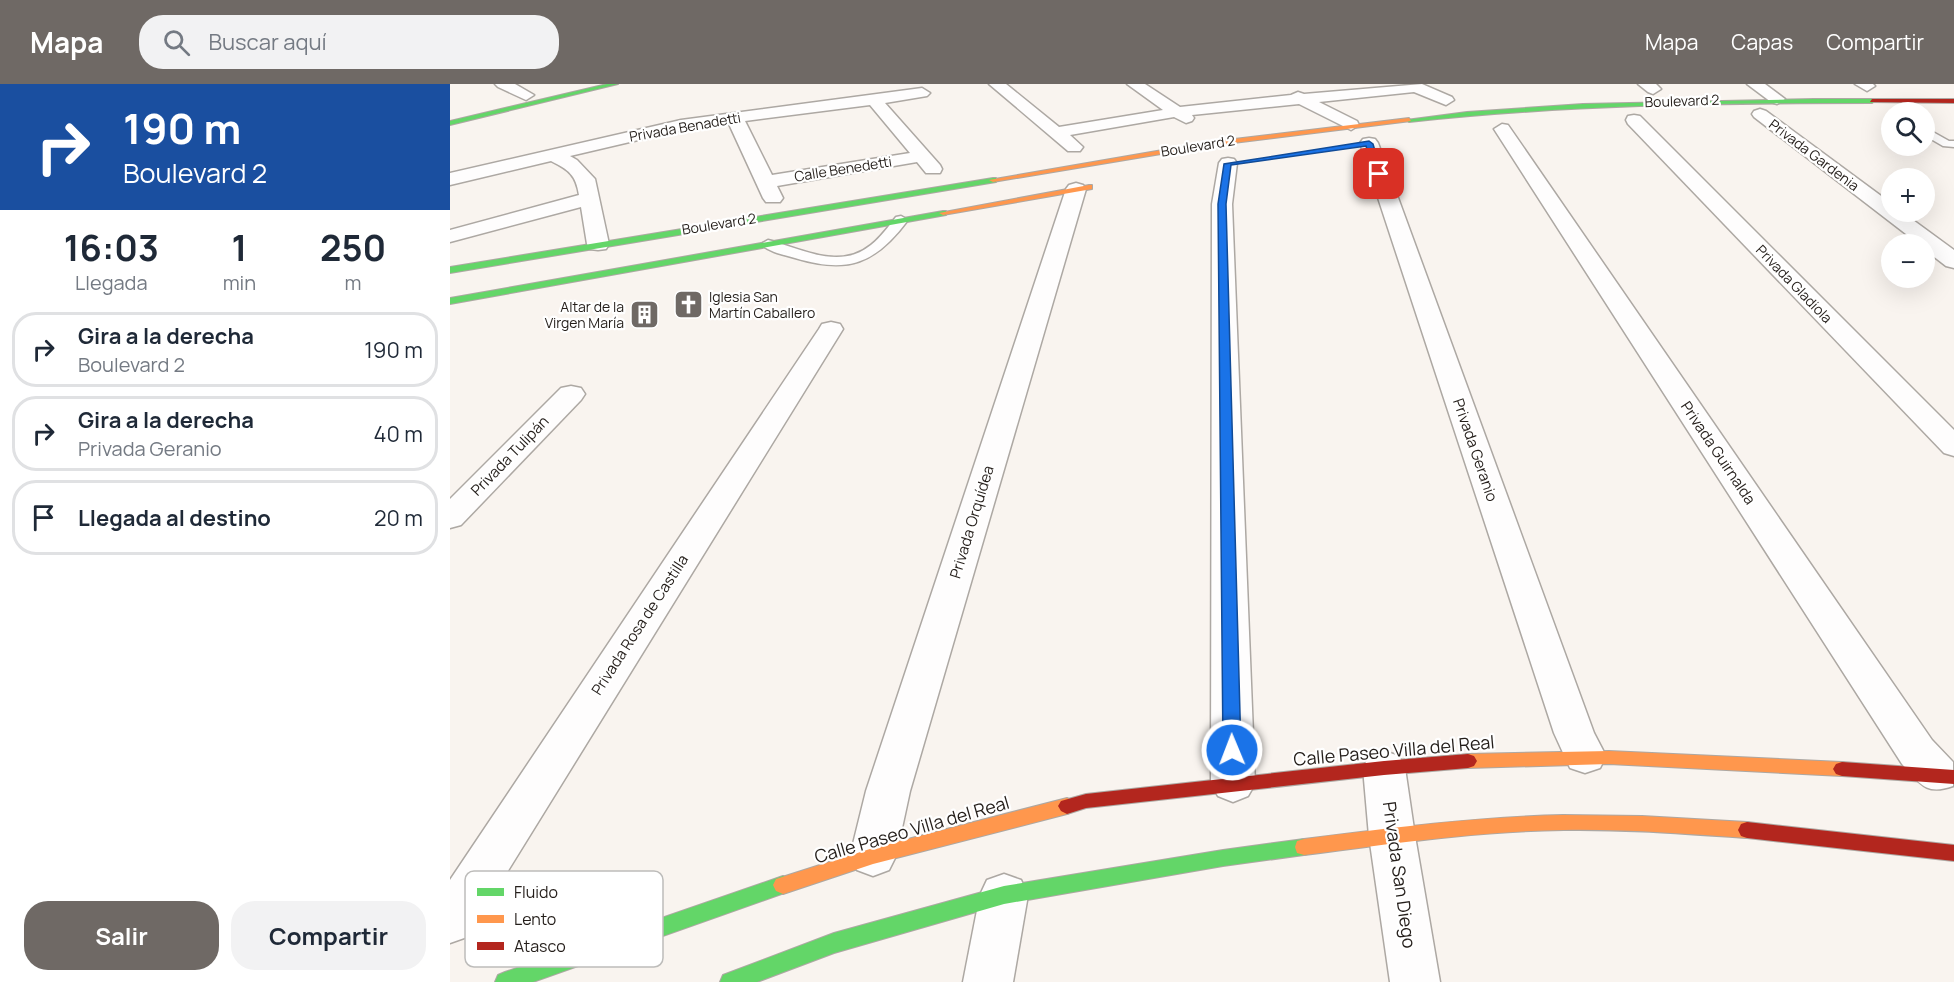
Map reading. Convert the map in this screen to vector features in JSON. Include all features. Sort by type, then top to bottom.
[{"type":"main road","points":[[450,123],[615,84]]},
{"type":"main road","points":[[1530,92],[1544,107]]},
{"type":"main road","name":"Boulevard 2","points":[[450,270],[1209,144],[1364,139],[1463,113],[1544,107],[1777,99],[1954,101]]},
{"type":"main road","name":"Boulevard 2","points":[[1717,116],[1881,113]]},
{"type":"main road","points":[[1935,113],[1954,113]]},
{"type":"main road","name":"Boulevard 2","points":[[451,301],[901,220],[1083,174]]},
{"type":"main road","name":"Calle Paseo Villa del Real","points":[[663,925],[873,856],[1086,801],[1384,768],[1499,759],[1585,756],[1946,775]]},
{"type":"main road","points":[[730,982],[834,943],[1004,895],[1223,858],[1392,836],[1537,823],[1666,825],[1789,833],[1954,853]]},
{"type":"main road","name":"Calle Paseo Villa del Real","points":[[505,982],[547,967]]},
{"type":"street","points":[[503,84],[526,94]]},
{"type":"street","points":[[997,84],[1057,132],[1083,174]]},
{"type":"street","points":[[1135,84],[1201,126]]},
{"type":"street","points":[[1272,84],[1299,98],[1364,139]]},
{"type":"street","points":[[1755,84],[1777,99]]},
{"type":"street","points":[[1057,132],[1177,112],[1413,86],[1446,100]]},
{"type":"street","name":"Privada Benadetti","points":[[450,179],[681,125],[922,93]]},
{"type":"street","name":"Calle Benedetti","points":[[874,100],[936,173]]},
{"type":"street","name":"Privada Gardenia","points":[[1760,114],[1954,261]]},
{"type":"street","name":"Calle Benedetti","points":[[735,118],[769,190],[922,156]]},
{"type":"street","name":"Privada Gladiola","points":[[1637,120],[1954,447]]},
{"type":"street","name":"Privada Guirnalda","points":[[1503,129],[1917,752],[1946,775]]},
{"type":"street","name":"Privada Geranio","points":[[1364,139],[1574,733],[1585,756]]},
{"type":"street","points":[[552,154],[571,164],[586,179],[598,244]]},
{"type":"street","points":[[1228,164],[1222,204],[1233,784]]},
{"type":"street","name":"Privada Orquídea","points":[[873,856],[888,791],[1083,174]]},
{"type":"street","points":[[450,236],[588,199]]},
{"type":"street","name":"Privada Rosa de Castilla","points":[[482,871],[831,328]]},
{"type":"street","name":"Privada Tulipán","points":[[450,518],[571,394]]},
{"type":"street","name":"Privada San Diego","points":[[1384,768],[1392,836],[1415,982]]},
{"type":"street","points":[[988,982],[1004,895]]},
{"type":"street","name":"Privada Rosa de Castilla","points":[[450,921],[465,898]]},
{"type":"lane","points":[[1935,137],[1947,144],[1954,144]]},
{"type":"lane","points":[[768,244],[801,257],[846,260],[873,250],[901,220]]},
{"type":"traffic: fast","points":[[450,123],[615,84]]},
{"type":"traffic: fast","points":[[1409,120],[1583,106],[1698,102],[1872,101]]},
{"type":"traffic: fast","points":[[450,270],[993,180]]},
{"type":"traffic: fast","points":[[450,301],[943,213]]},
{"type":"traffic: fast","points":[[730,982],[834,943],[1004,895],[1223,858],[1304,847]]},
{"type":"traffic: fast","points":[[663,925],[783,885]]},
{"type":"traffic: fast","points":[[505,982],[547,967]]},
{"type":"traffic: slow","points":[[993,180],[1209,144],[1409,120]]},
{"type":"traffic: slow","points":[[943,213],[1089,187]]},
{"type":"traffic: slow","points":[[1468,761],[1609,757],[1842,769]]},
{"type":"traffic: slow","points":[[783,885],[873,856],[1067,806]]},
{"type":"traffic: slow","points":[[1304,847],[1508,824],[1616,823],[1747,830]]},
{"type":"traffic: jam","points":[[1872,101],[1954,101]]},
{"type":"traffic: jam","points":[[1067,806],[1086,801],[1468,761]]},
{"type":"traffic: jam","points":[[1842,769],[1954,777]]},
{"type":"traffic: jam","points":[[1747,830],[1954,853]]},
{"type":"place","name":"Iglesia San Martín Caballero","points":[[688,305]]},
{"type":"place","name":"Altar de la Virgen María","points":[[645,315]]},
{"type":"route","points":[[1232,750],[1222,204],[1228,164],[1369,144],[1379,174]]}]
